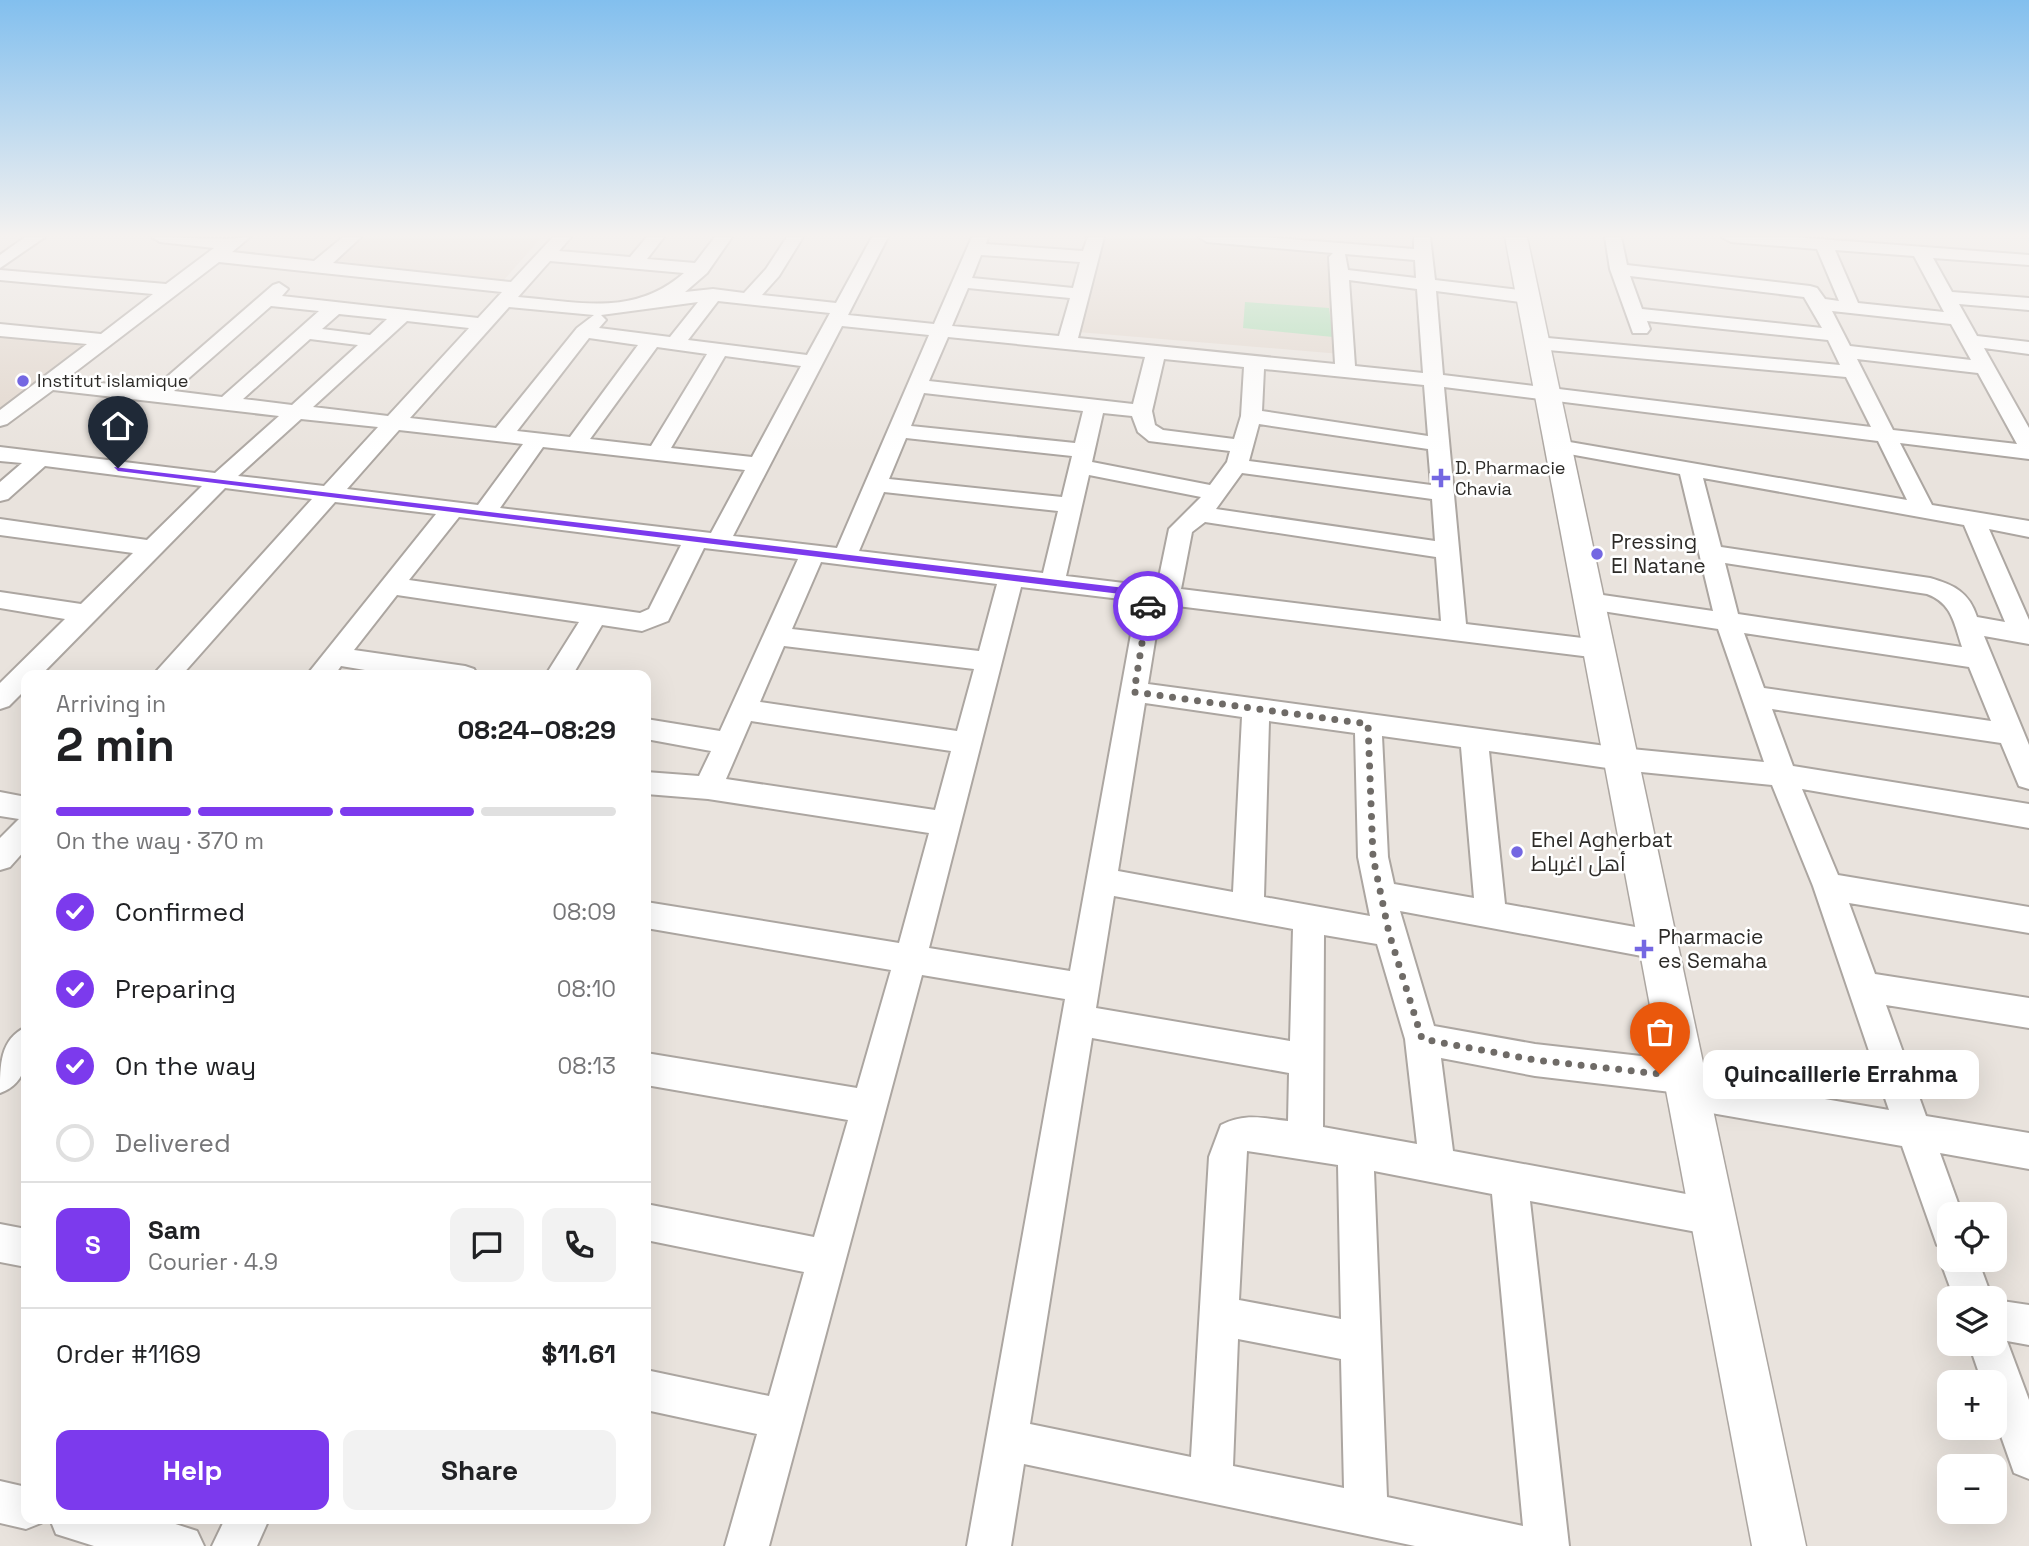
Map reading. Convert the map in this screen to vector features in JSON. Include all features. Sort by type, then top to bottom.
[{"type":"street","points":[[0,420],[145,309]]},
{"type":"street","points":[[158,395],[257,309]]},
{"type":"street","points":[[227,403],[333,309]]},
{"type":"street","points":[[345,309],[482,324]]},
{"type":"street","points":[[169,670],[495,309]]},
{"type":"street","points":[[590,309],[607,312],[627,309]]},
{"type":"street","points":[[676,343],[702,309]]},
{"type":"street","points":[[812,309],[940,330],[1433,380],[1886,436],[2029,450]]},
{"type":"street","points":[[391,586],[595,616],[642,622],[652,620],[659,615],[759,465],[842,309]]},
{"type":"street","points":[[845,557],[949,309]]},
{"type":"street","points":[[1067,343],[1077,309]]},
{"type":"street","points":[[1341,309],[1345,371]]},
{"type":"street","points":[[1427,309],[1454,631]]},
{"type":"street","points":[[1530,309],[1779,1546]]},
{"type":"street","points":[[1633,309],[1648,352]]},
{"type":"street","points":[[1822,309],[1924,510]]},
{"type":"street","points":[[1870,309],[1958,319]]},
{"type":"street","points":[[1952,309],[2029,450]]},
{"type":"street","points":[[502,435],[584,332],[607,312]]},
{"type":"street","points":[[1635,314],[1839,343],[1985,368]]},
{"type":"street","points":[[0,699],[9,679],[87,614],[220,481],[403,315]]},
{"type":"street","points":[[0,330],[104,340]]},
{"type":"street","points":[[584,332],[813,362]]},
{"type":"street","points":[[308,333],[374,341]]},
{"type":"street","points":[[576,443],[652,340]]},
{"type":"street","points":[[1970,341],[2029,348]]},
{"type":"street","points":[[1537,342],[1853,372]]},
{"type":"street","points":[[657,453],[720,349]]},
{"type":"street","points":[[1156,352],[1142,411],[1145,428],[1157,436],[1239,456],[1442,493]]},
{"type":"street","points":[[989,1546],[1134,692],[1158,595],[1181,530],[1200,514],[1217,493],[1239,456],[1251,416],[1254,362]]},
{"type":"street","points":[[48,383],[759,465]]},
{"type":"street","points":[[917,386],[1142,411]]},
{"type":"street","points":[[1053,582],[1094,407]]},
{"type":"street","points":[[1251,416],[1438,444]]},
{"type":"street","points":[[897,431],[1082,459],[1217,493]]},
{"type":"street","points":[[484,513],[538,439]]},
{"type":"street","points":[[1558,446],[2029,529]]},
{"type":"street","points":[[0,454],[1598,649]]},
{"type":"street","points":[[0,494],[40,459]]},
{"type":"street","points":[[1690,469],[1728,623],[1782,775],[1828,886],[1939,1202]]},
{"type":"street","points":[[875,484],[1071,505]]},
{"type":"street","points":[[327,666],[453,509]]},
{"type":"street","points":[[1200,514],[1447,551]]},
{"type":"street","points":[[1973,519],[2025,634]]},
{"type":"street","points":[[0,527],[152,548]]},
{"type":"street","points":[[708,788],[813,553]]},
{"type":"street","points":[[1710,553],[1930,586],[1949,593],[1961,606],[1979,659],[2029,778]]},
{"type":"street","points":[[747,1546],[910,959],[1011,577]]},
{"type":"street","points":[[0,600],[87,614]]},
{"type":"street","points":[[1589,601],[1979,659]]},
{"type":"street","points":[[562,670],[595,616]]},
{"type":"street","points":[[1968,624],[2025,634]]},
{"type":"street","points":[[776,636],[989,662]]},
{"type":"street","points":[[327,666],[382,670]]},
{"type":"street","points":[[1134,692],[1621,759],[1782,775],[2029,816]]},
{"type":"street","points":[[1754,696],[2011,734]]},
{"type":"street","points":[[1248,906],[1256,709]]},
{"type":"street","points":[[743,710],[968,743]]},
{"type":"street","points":[[1368,724],[1373,857],[1389,933],[1422,1039],[1437,1166]]},
{"type":"street","points":[[651,730],[729,743]]},
{"type":"street","points":[[1474,738],[1491,916]]},
{"type":"street","points":[[651,783],[708,788],[946,824]]},
{"type":"street","points":[[0,804],[21,808]]},
{"type":"street","points":[[0,858],[21,835]]},
{"type":"street","points":[[1102,881],[1309,916],[1389,933]]},
{"type":"street","points":[[1828,886],[2029,920]]},
{"type":"street","points":[[1381,895],[1658,945]]},
{"type":"street","points":[[651,916],[910,959],[1306,1060]]},
{"type":"street","points":[[1305,1141],[1309,916]]},
{"type":"street","points":[[1863,987],[2029,1013]]},
{"type":"street","points":[[1422,1039],[1686,1085],[2029,1151]]},
{"type":"street","points":[[21,1050],[0,1077],[21,1083]]},
{"type":"street","points":[[651,1070],[869,1107]]},
{"type":"street","points":[[1211,1482],[1227,1157],[1233,1137],[1241,1133],[1305,1141],[1713,1217]]},
{"type":"street","points":[[1355,1150],[1366,1514]]},
{"type":"street","points":[[1509,1179],[1547,1546]]},
{"type":"street","points":[[651,1223],[827,1258]]},
{"type":"street","points":[[0,1243],[21,1247]]},
{"type":"street","points":[[1219,1316],[1360,1343]]},
{"type":"street","points":[[2007,1321],[2029,1325]]},
{"type":"street","points":[[1993,1356],[2029,1458]]},
{"type":"street","points":[[651,1391],[782,1419]]},
{"type":"street","points":[[1007,1440],[1519,1546]]},
{"type":"street","points":[[0,1502],[21,1507]]},
{"type":"street","points":[[92,1524],[182,1546]]},
{"type":"street","points":[[234,1546],[245,1524]]},
{"type":"shaded area","points":[[1083,309],[1339,309],[1341,354],[1078,332]]},
{"type":"shaded area","name":"Institut islamique","points":[[0,335],[92,344],[0,417]]},
{"type":"green space","points":[[1244,309],[1329,309],[1333,337],[1243,328]]},
{"type":"way so far","points":[[1148,606],[1134,692],[1368,724],[1373,857],[1389,933],[1422,1039],[1535,1060],[1660,1074]]},
{"type":"place","name":"Institut islamique","points":[[23,381]]},
{"type":"place","name":"D. Pharmacie Chavia","points":[[1441,478]]},
{"type":"place","name":"Pressing El Natane","points":[[1597,554]]},
{"type":"place","name":"Ehel Agherbat أهل اغرباط","points":[[1517,852]]},
{"type":"place","name":"Pharmacie es Semaha","points":[[1644,949]]},
{"type":"place","name":"Quincaillerie Errahma","points":[[1660,1074]]},
{"type":"route","points":[[118,468],[1150,594],[1148,606]]}]
